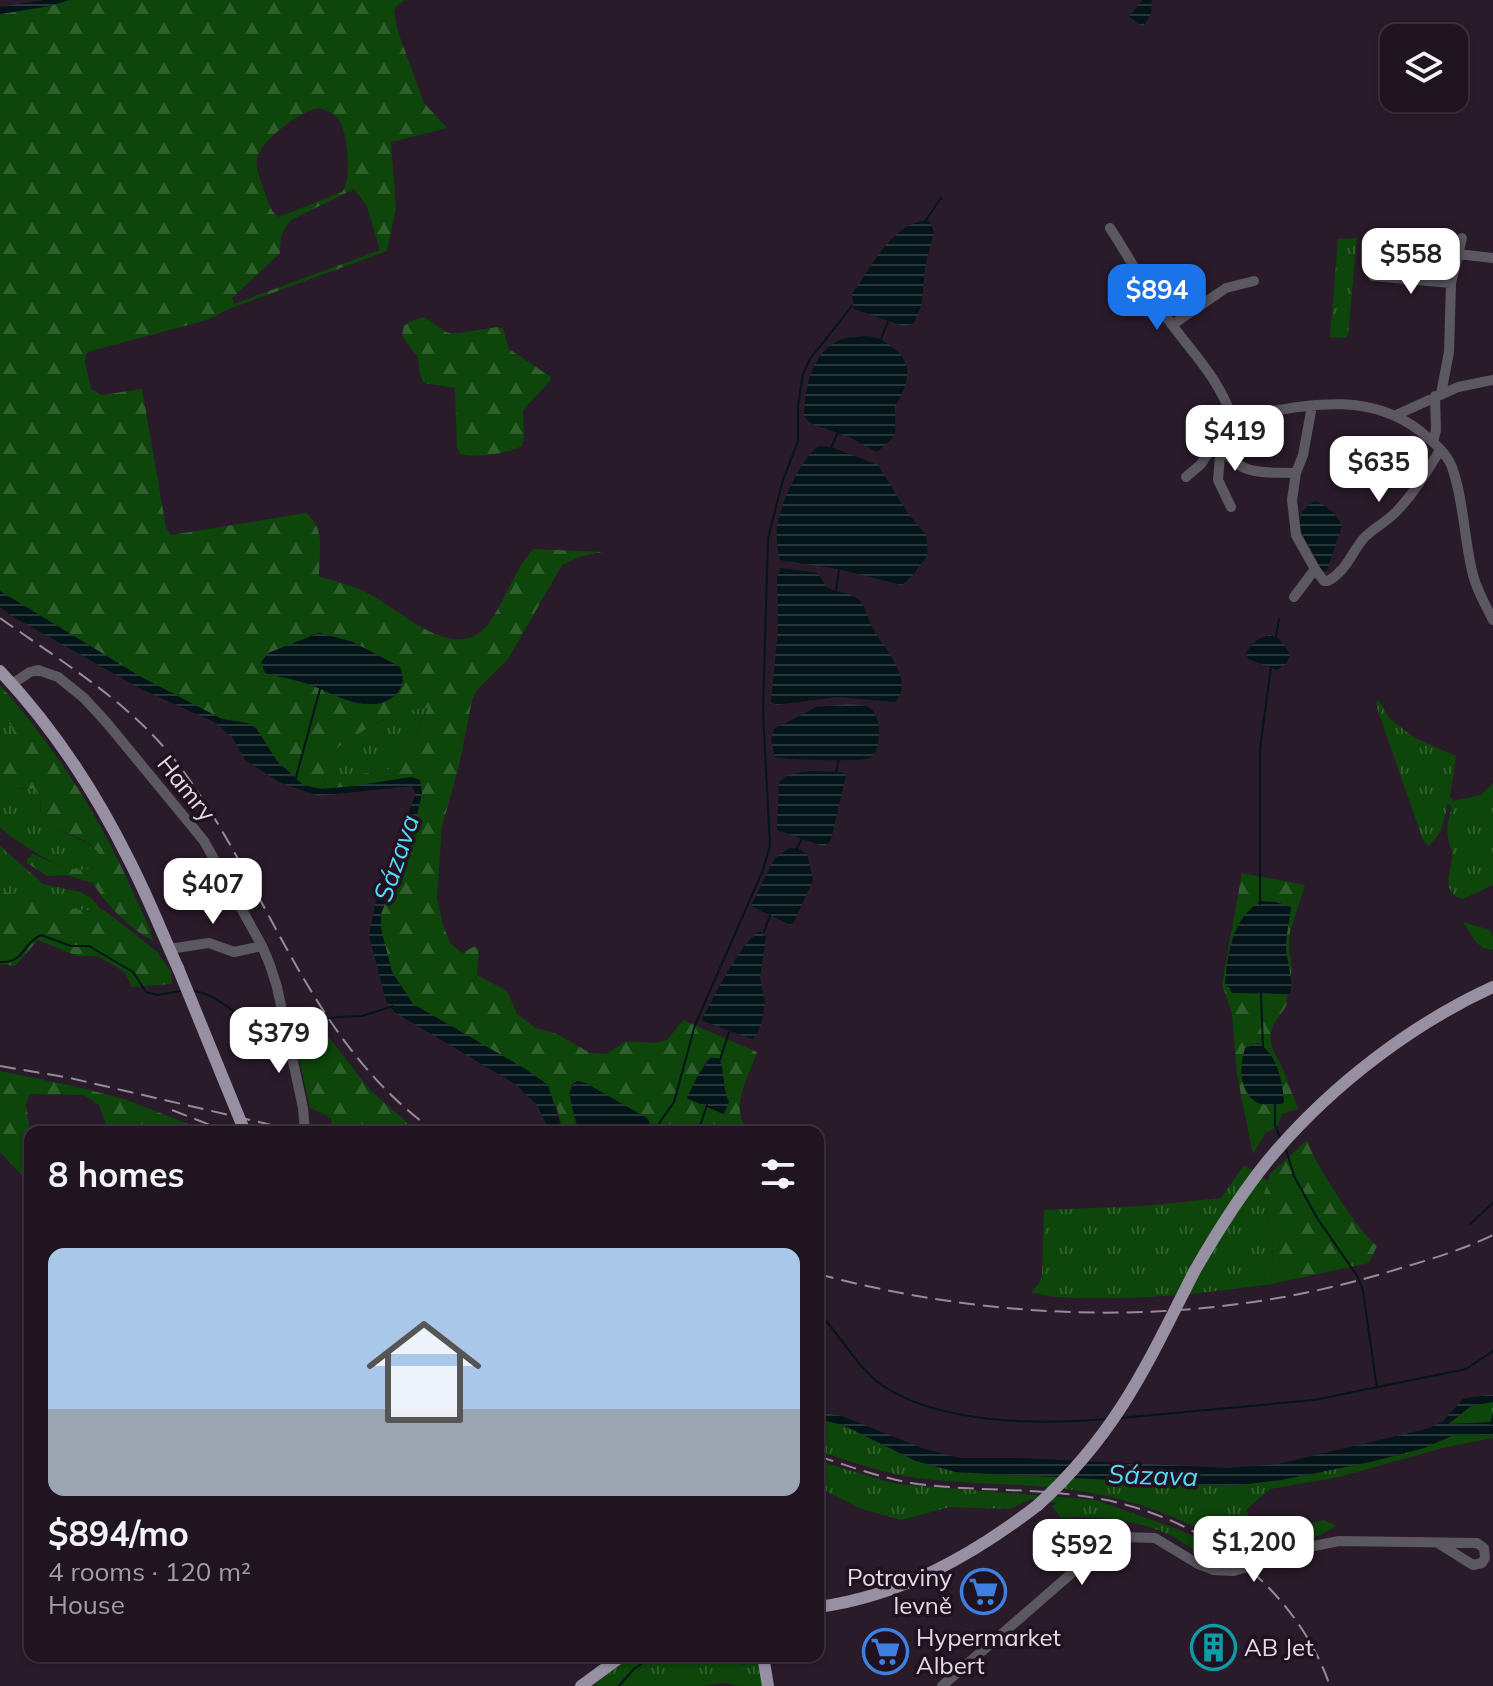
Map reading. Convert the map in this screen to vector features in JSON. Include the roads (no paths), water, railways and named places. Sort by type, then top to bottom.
[{"type":"main road","points":[[0,671],[72,761],[132,865],[243,1126]]},
{"type":"main road","points":[[824,1606],[893,1589],[930,1574],[999,1535],[1038,1505],[1087,1457],[1110,1427],[1149,1362],[1224,1220],[1276,1150],[1352,1078],[1393,1047],[1438,1017],[1493,987]]},
{"type":"main road","points":[[581,1686],[614,1662]]},
{"type":"main road","points":[[764,1662],[768,1686]]},
{"type":"street","points":[[1110,228],[1172,325],[1213,376],[1232,418],[1222,439],[1186,477]]},
{"type":"street","points":[[1312,406],[1303,455],[1296,473],[1292,500],[1294,524],[1296,535],[1315,569],[1324,581],[1328,581],[1345,568],[1353,551],[1367,534],[1396,513],[1420,483],[1437,446],[1438,395],[1449,352],[1451,283],[1462,238]]},
{"type":"street","points":[[1458,254],[1493,258]]},
{"type":"street","points":[[1373,276],[1451,283]]},
{"type":"street","points":[[1172,325],[1228,287],[1254,281]]},
{"type":"street","points":[[1396,415],[1438,395],[1493,380]]},
{"type":"street","points":[[1232,418],[1354,403],[1396,415],[1437,446],[1452,466],[1473,577],[1493,620]]},
{"type":"street","points":[[1222,439],[1227,456],[1237,466],[1296,473]]},
{"type":"street","points":[[1222,439],[1218,480],[1231,507]]},
{"type":"street","points":[[1294,597],[1315,569]]},
{"type":"street","name":"Hamry","points":[[12,684],[30,672],[44,671],[58,677],[84,698],[204,841],[262,946],[277,987],[304,1126]]},
{"type":"street","points":[[169,949],[209,943],[234,952],[262,946]]},
{"type":"street","points":[[942,1686],[1088,1559],[1124,1537],[1155,1538],[1198,1564],[1214,1570],[1233,1571],[1339,1541],[1438,1543]]},
{"type":"water","points":[[43,0],[69,0],[0,14],[0,7]]},
{"type":"water","points":[[1142,0],[1152,0],[1151,14],[1143,27],[1129,17]]},
{"type":"water","points":[[921,221],[929,221],[934,232],[921,304],[913,324],[903,326],[854,309],[852,294],[881,251],[899,233]]},
{"type":"water","points":[[867,336],[891,346],[907,367],[906,382],[895,407],[895,432],[877,452],[851,438],[810,423],[804,416],[808,385],[820,356],[839,340]]},
{"type":"water","points":[[818,446],[831,447],[878,465],[907,512],[926,535],[928,555],[902,585],[838,569],[780,560],[777,531],[782,507],[798,472]]},
{"type":"water","points":[[1315,501],[1331,511],[1342,526],[1325,572],[1320,569],[1300,525],[1305,508]]},
{"type":"water","points":[[781,568],[818,573],[827,588],[851,595],[861,602],[900,674],[902,684],[895,702],[838,697],[776,705],[771,702],[778,629],[777,576]]},
{"type":"water","name":"Sázava","points":[[0,591],[141,677],[222,719],[247,723],[256,728],[277,761],[303,785],[321,789],[411,777],[420,780],[422,793],[408,856],[396,876],[381,914],[381,929],[392,972],[413,1004],[548,1085],[561,1126],[547,1126],[537,1105],[515,1084],[394,1012],[386,1001],[369,935],[379,885],[416,794],[412,786],[318,796],[279,782],[245,760],[232,737],[214,722],[141,689],[0,607]]},
{"type":"water","points":[[319,633],[353,642],[400,667],[402,682],[398,692],[385,702],[363,704],[303,682],[265,673],[261,662],[268,653]]},
{"type":"water","points":[[1269,635],[1282,642],[1290,655],[1286,664],[1277,670],[1248,659],[1246,652],[1257,640]]},
{"type":"water","points":[[849,704],[868,707],[876,715],[878,742],[870,758],[823,760],[775,757],[771,739],[774,729],[816,707]]},
{"type":"water","points":[[810,771],[841,772],[846,775],[831,840],[825,847],[777,830],[779,782],[788,775]]},
{"type":"water","points":[[789,848],[807,854],[813,880],[790,925],[751,906],[774,859]]},
{"type":"water","points":[[1261,901],[1291,907],[1286,948],[1291,977],[1290,994],[1232,993],[1225,986],[1227,962],[1237,927],[1251,908]]},
{"type":"water","points":[[760,931],[766,937],[760,978],[765,1002],[762,1022],[752,1039],[702,1019],[736,958]]},
{"type":"water","points":[[1258,1043],[1274,1061],[1284,1103],[1260,1104],[1246,1091],[1241,1071],[1242,1059],[1245,1048]]},
{"type":"water","points":[[711,1058],[718,1058],[722,1066],[729,1102],[723,1114],[687,1098],[698,1075]]},
{"type":"water","points":[[577,1081],[586,1083],[647,1118],[649,1126],[577,1126],[570,1098]]},
{"type":"water","name":"Sázava","points":[[1493,1395],[1493,1402],[1471,1406],[1448,1424],[1493,1422],[1493,1435],[1456,1434],[1424,1448],[1370,1462],[1281,1480],[1230,1486],[956,1472],[916,1461],[843,1425],[824,1420],[824,1413],[842,1416],[922,1448],[960,1458],[1229,1468],[1278,1464],[1430,1428],[1443,1421],[1463,1399]]},
{"type":"waterway","points":[[924,223],[941,198]]},
{"type":"waterway","points":[[657,1126],[674,1102],[695,1025],[763,870],[770,846],[763,711],[768,538],[783,480],[798,441],[798,405],[803,374],[810,359],[852,306]]},
{"type":"waterway","points":[[881,339],[889,319]]},
{"type":"waterway","points":[[831,448],[838,432]]},
{"type":"waterway","points":[[836,591],[839,570]]},
{"type":"waterway","points":[[1276,637],[1279,619]]},
{"type":"waterway","points":[[1260,904],[1260,749],[1271,667]]},
{"type":"waterway","points":[[295,781],[320,689]]},
{"type":"waterway","points":[[836,772],[839,759]]},
{"type":"waterway","points":[[796,850],[802,838]]},
{"type":"waterway","points":[[764,932],[770,915]]},
{"type":"waterway","points":[[0,962],[15,959],[41,935],[71,946],[89,946],[133,972],[146,992],[157,995],[181,991]]},
{"type":"waterway","points":[[192,991],[204,993],[259,1026],[283,1028]]},
{"type":"waterway","points":[[1261,994],[1263,1048]]},
{"type":"waterway","points":[[290,1027],[338,1017],[362,1016],[393,1006]]},
{"type":"waterway","points":[[720,1060],[729,1032]]},
{"type":"waterway","points":[[1275,1104],[1275,1125],[1281,1140]]},
{"type":"waterway","points":[[700,1126],[707,1105]]},
{"type":"waterway","points":[[1286,1149],[1294,1176],[1317,1218],[1358,1277],[1363,1291],[1377,1388]]},
{"type":"waterway","points":[[1470,1224],[1493,1203]]},
{"type":"waterway","points":[[824,1319],[873,1378],[907,1399],[961,1415],[991,1419],[1050,1422],[1105,1419]]},
{"type":"waterway","points":[[1120,1418],[1314,1400],[1466,1369],[1493,1351]]},
{"type":"waterway","points":[[1491,1424],[1493,1416]]},
{"type":"waterway","points":[[619,1686],[644,1662]]},
{"type":"railway","points":[[0,618],[97,686],[162,745],[212,814],[323,1010],[355,1055],[392,1096],[429,1126]]},
{"type":"railway","points":[[0,1066],[70,1078],[276,1126]]},
{"type":"railway","points":[[172,1110],[213,1126]]},
{"type":"railway","points":[[824,1275],[890,1291],[963,1303],[1110,1313],[1184,1310],[1330,1288],[1436,1257],[1493,1235]]},
{"type":"railway","points":[[824,1458],[905,1482],[1082,1496],[1122,1504],[1162,1517],[1199,1534],[1233,1556],[1264,1583],[1291,1614],[1313,1648],[1330,1686]]},
{"type":"place","name":"Potraviny levně","points":[[983,1591]]},
{"type":"place","name":"AB Jet","points":[[1213,1647]]},
{"type":"place","name":"Hypermarket Albert","points":[[885,1651]]}]
